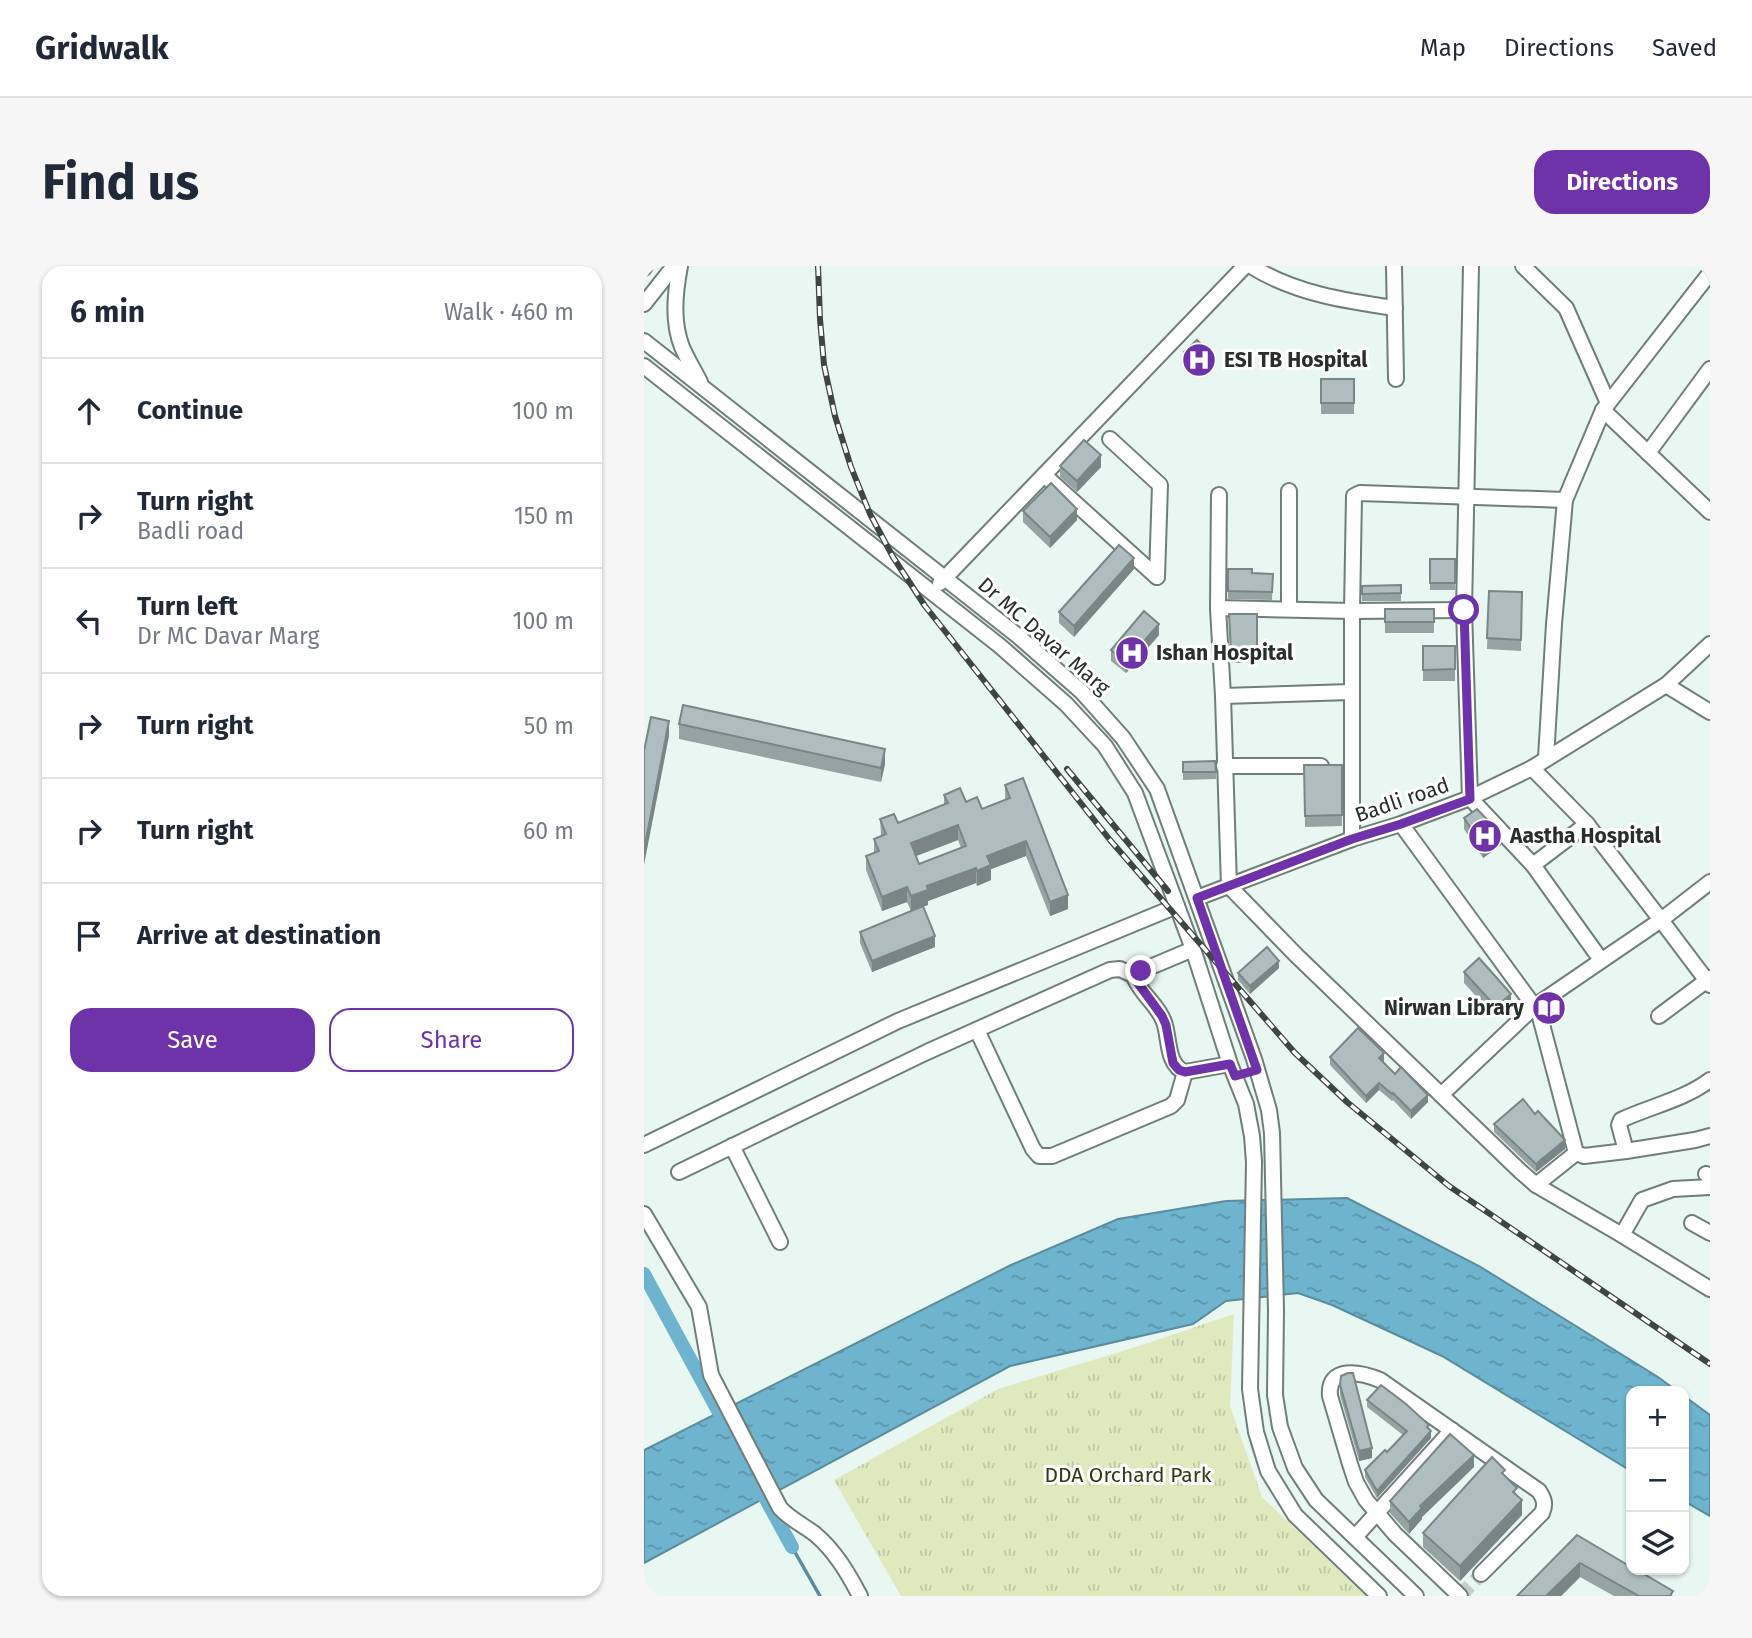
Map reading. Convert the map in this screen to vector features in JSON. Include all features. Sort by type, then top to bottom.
[{"type":"street","points":[[644,304],[674,266]]},
{"type":"street","points":[[680,266],[676,286],[676,323],[682,346],[703,387]]},
{"type":"street","points":[[931,592],[1245,266]]},
{"type":"street","points":[[1251,266],[1294,287],[1359,303],[1395,308]]},
{"type":"street","points":[[1394,266],[1396,379]]},
{"type":"street","points":[[1471,266],[1464,610],[1470,799],[1533,865],[1601,960]]},
{"type":"street","points":[[1523,266],[1566,308],[1605,406],[1648,453],[1710,512]]},
{"type":"street","points":[[1546,758],[1565,500],[1605,406],[1710,274]]},
{"type":"street","name":"Dr MC Davar Marg","points":[[644,341],[1018,636],[1082,692],[1123,738],[1157,789],[1269,1110],[1273,1161],[1275,1395],[1280,1427],[1295,1468],[1317,1500],[1416,1596]]},
{"type":"street","points":[[644,366],[1000,646],[1066,704],[1105,746],[1135,793],[1193,948],[1232,1070],[1246,1104],[1254,1162],[1250,1390],[1256,1432],[1268,1471],[1295,1515],[1379,1596]]},
{"type":"street","points":[[1648,453],[1710,369]]},
{"type":"street","points":[[1698,386],[1710,396]]},
{"type":"street","points":[[1044,475],[1157,577],[1160,485],[1110,439]]},
{"type":"street","points":[[1289,491],[1289,609]]},
{"type":"street","points":[[1352,839],[1354,496],[1360,493],[1565,500]]},
{"type":"street","points":[[1219,495],[1218,608],[1228,886],[1296,955],[1536,1185],[1710,1289]]},
{"type":"street","points":[[1218,608],[1464,610]]},
{"type":"street","name":"Badli road","points":[[1197,898],[1352,839],[1470,799],[1532,768],[1667,685],[1710,644]]},
{"type":"street","points":[[1694,658],[1710,664]]},
{"type":"street","points":[[1667,685],[1710,712]]},
{"type":"street","points":[[1223,696],[1351,692]]},
{"type":"street","points":[[1224,766],[1351,766]]},
{"type":"street","points":[[1532,768],[1587,824],[1709,981],[1659,1016]]},
{"type":"street","points":[[1401,824],[1535,1006],[1542,1021],[1576,1153],[1584,1156],[1710,1136]]},
{"type":"street","points":[[1533,865],[1587,824]]},
{"type":"street","points":[[1441,1095],[1535,1006],[1710,883]]},
{"type":"street","points":[[644,1145],[898,1021],[1177,906]]},
{"type":"street","points":[[1135,976],[1193,948]]},
{"type":"street","points":[[679,1172],[926,1052],[1110,970],[1120,969],[1135,976],[1138,985],[1162,1016],[1175,1066],[1185,1072],[1257,1070]]},
{"type":"street","points":[[977,1030],[1033,1149],[1039,1156],[1052,1156],[1171,1107],[1177,1100],[1185,1072]]},
{"type":"street","points":[[1626,1150],[1620,1120],[1664,1105],[1710,1080]]},
{"type":"street","points":[[733,1146],[779,1242]]},
{"type":"street","points":[[1536,1185],[1576,1153]]},
{"type":"street","points":[[1622,1235],[1642,1200],[1709,1179]]},
{"type":"street","points":[[644,1214],[699,1307],[711,1375],[780,1508],[789,1518],[814,1533],[827,1545],[860,1596]]},
{"type":"street","points":[[1692,1223],[1710,1233]]},
{"type":"street","points":[[1460,1596],[1395,1534],[1366,1500],[1350,1464],[1331,1396],[1329,1387],[1337,1376],[1365,1374],[1380,1380],[1539,1491],[1544,1498],[1545,1507],[1542,1513],[1481,1574]]},
{"type":"street","points":[[1354,1537],[1452,1430]]},
{"type":"green space","name":"DDA Orchard Park","points":[[1234,1314],[1230,1406],[1262,1497],[1366,1596],[901,1596],[834,1480],[998,1389]]},
{"type":"water","points":[[1347,1198],[1479,1266],[1670,1386],[1626,1386],[1626,1468],[1442,1356],[1332,1305],[1298,1293],[1226,1301],[1193,1324],[1010,1366],[644,1563],[644,1450],[1011,1265],[1118,1219],[1226,1201]]},
{"type":"water","points":[[1689,1400],[1710,1415],[1710,1516],[1689,1504]]},
{"type":"building","points":[[1197,340],[1212,355],[1199,368],[1184,352]]},
{"type":"building","points":[[1321,379],[1354,379],[1354,403],[1321,403]]},
{"type":"building","points":[[1084,440],[1101,455],[1077,481],[1060,466]]},
{"type":"building","points":[[1051,483],[1077,509],[1050,537],[1023,511]]},
{"type":"building","points":[[1119,545],[1134,558],[1074,626],[1059,612]]},
{"type":"building","points":[[1430,559],[1455,559],[1455,583],[1430,583]]},
{"type":"building","points":[[1228,569],[1252,569],[1252,573],[1273,574],[1272,592],[1228,591]]},
{"type":"building","points":[[1401,585],[1401,593],[1362,594],[1362,586]]},
{"type":"building","points":[[1489,591],[1522,592],[1521,640],[1487,638]]},
{"type":"building","points":[[1385,609],[1434,609],[1434,622],[1385,622]]},
{"type":"building","points":[[1144,611],[1159,624],[1126,662],[1111,650]]},
{"type":"building","points":[[1229,614],[1257,614],[1257,652],[1231,652]]},
{"type":"building","points":[[1423,646],[1455,646],[1455,669],[1423,670]]},
{"type":"building","points":[[683,705],[885,749],[881,768],[679,724]]},
{"type":"building","points":[[651,717],[669,721],[644,850],[644,751]]},
{"type":"building","points":[[1215,761],[1216,772],[1183,772],[1183,762]]},
{"type":"building","points":[[1304,765],[1342,765],[1342,815],[1305,816]]},
{"type":"building","points":[[1023,778],[1068,895],[1050,902],[1026,841],[987,856],[991,865],[977,871],[976,868],[927,886],[928,890],[911,896],[907,887],[882,897],[866,856],[879,851],[874,839],[886,834],[880,819],[894,814],[898,823],[948,803],[944,795],[960,788],[966,802],[977,797],[982,809],[1010,798],[1005,785]],"holes":[[[958,825],[966,846],[919,864],[911,843]]]},
{"type":"building","points":[[1477,809],[1501,834],[1483,846],[1464,818]]},
{"type":"building","points":[[923,906],[935,936],[872,961],[860,932]]},
{"type":"building","points":[[1267,947],[1279,961],[1250,986],[1238,973]]},
{"type":"building","points":[[1479,958],[1511,994],[1496,1007],[1464,972]]},
{"type":"building","points":[[1358,1028],[1384,1053],[1379,1058],[1395,1074],[1401,1067],[1428,1095],[1411,1111],[1379,1083],[1366,1096],[1330,1057]]},
{"type":"building","points":[[1523,1099],[1535,1114],[1538,1111],[1565,1140],[1536,1164],[1494,1124]]},
{"type":"building","points":[[1353,1373],[1372,1448],[1359,1451],[1340,1385],[1341,1376]]},
{"type":"building","points":[[1381,1385],[1429,1425],[1427,1427],[1431,1431],[1377,1491],[1365,1470],[1407,1431],[1367,1400]]},
{"type":"building","points":[[1450,1434],[1474,1455],[1420,1506],[1422,1508],[1409,1522],[1390,1501]]},
{"type":"building","points":[[1492,1457],[1505,1470],[1502,1473],[1517,1488],[1513,1492],[1522,1500],[1460,1566],[1423,1533]]},
{"type":"building","points":[[1577,1535],[1626,1564],[1626,1575],[1646,1575],[1673,1591],[1670,1596],[1639,1596],[1580,1563],[1546,1596],[1517,1596]]},
{"type":"waterway","points":[[644,1274],[728,1429]]},
{"type":"waterway","points":[[756,1481],[792,1547]]},
{"type":"waterway","points":[[792,1547],[820,1596]]},
{"type":"tunnel","points":[[1460,1596],[1481,1574]]},
{"type":"railway","points":[[818,266],[824,365],[835,416],[870,514],[893,557],[925,606],[1110,840],[1295,1053],[1347,1102],[1449,1186],[1710,1364]]},
{"type":"railway","points":[[1067,769],[1168,891]]},
{"type":"place","name":"ESI TB Hospital","points":[[1199,360]]},
{"type":"place","name":"Ishan Hospital","points":[[1132,653]]},
{"type":"place","name":"Aastha Hospital","points":[[1485,836]]},
{"type":"place","name":"Nirwan Library","points":[[1549,1008]]},
{"type":"route","points":[[1141,971],[1135,979],[1162,1016],[1173,1063],[1179,1070],[1185,1072],[1230,1064],[1235,1076],[1257,1070],[1197,898],[1352,839],[1470,799],[1464,610]]}]
